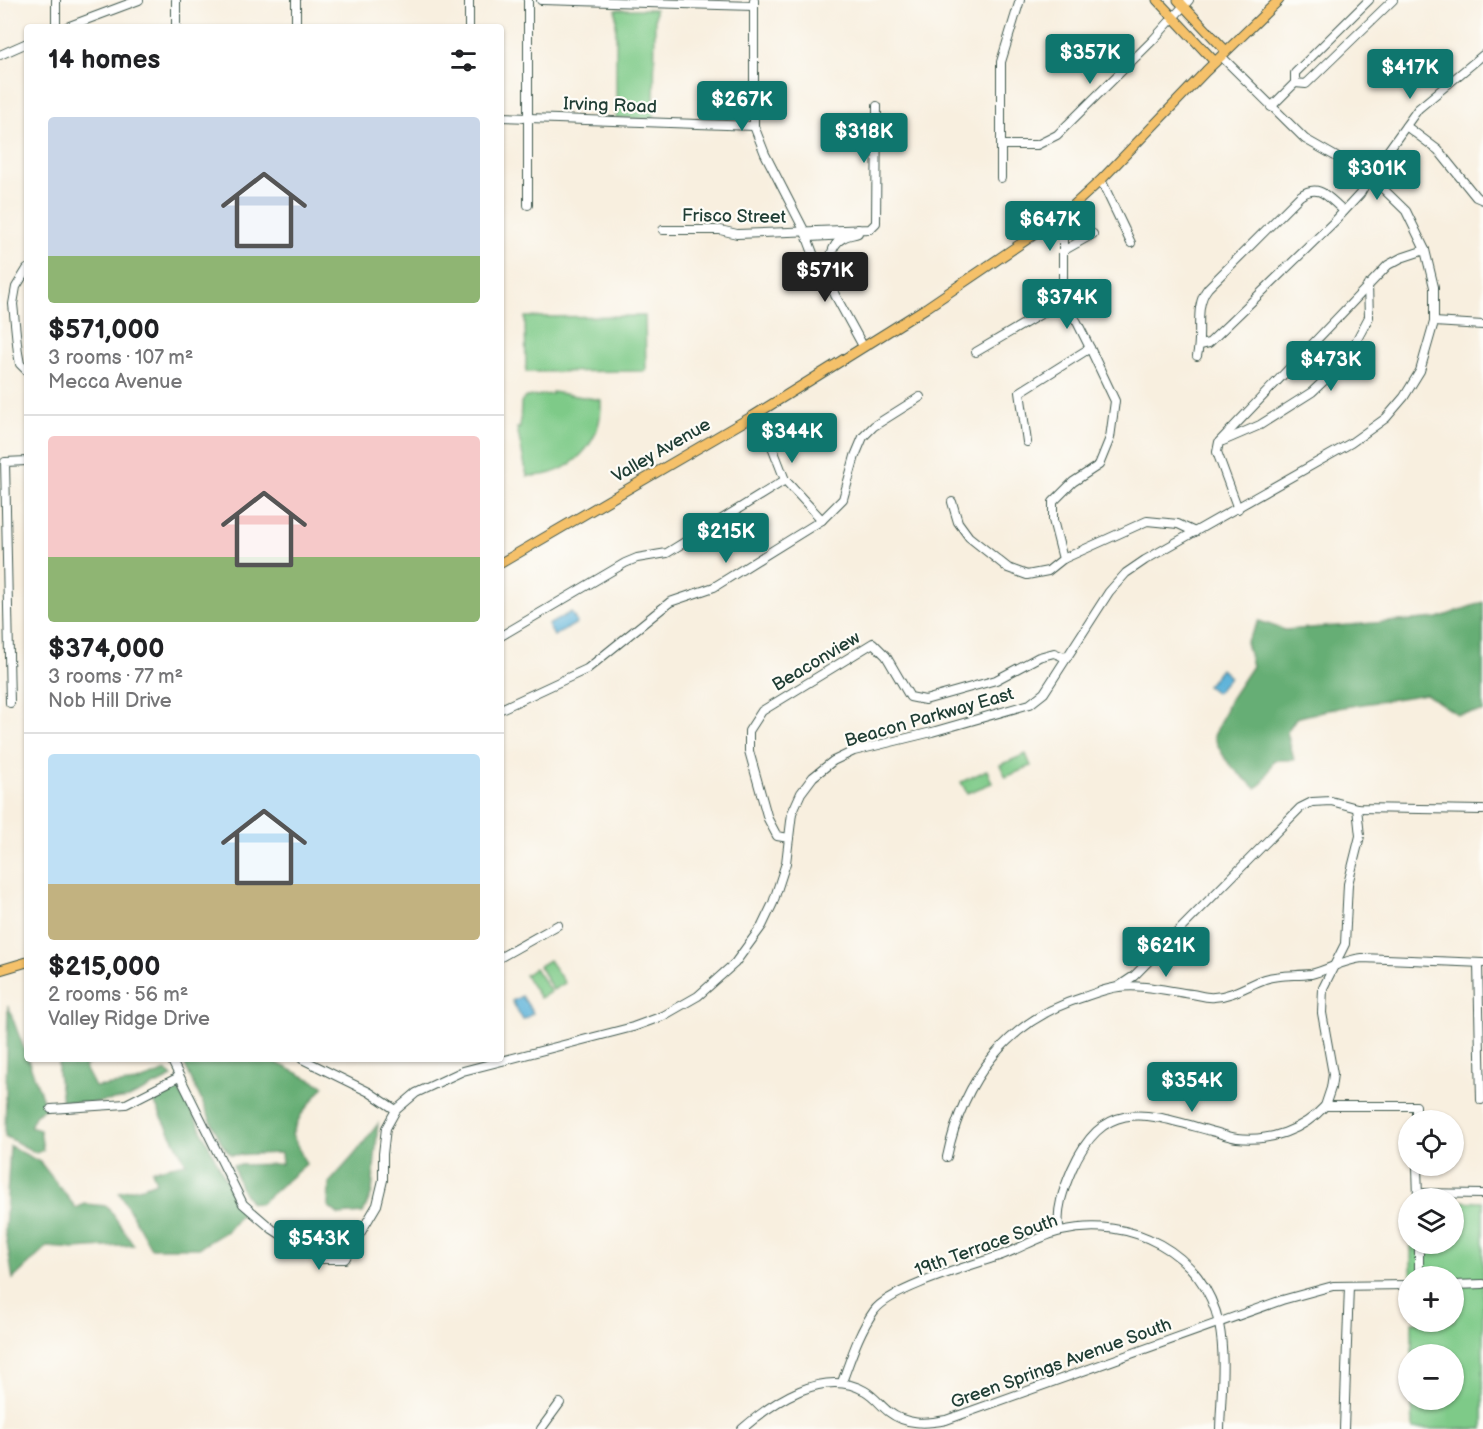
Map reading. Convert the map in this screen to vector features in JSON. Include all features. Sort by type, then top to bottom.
[{"type":"main road","points":[[1157,0],[1172,17],[1221,56]]},
{"type":"main road","name":"Valley Avenue","points":[[504,561],[667,464],[753,416],[926,309],[1063,215],[1101,180],[1221,56],[1279,0]]},
{"type":"main road","points":[[1184,2],[1221,56]]},
{"type":"main road","points":[[0,970],[24,963]]},
{"type":"street","points":[[56,0],[56,24]]},
{"type":"street","points":[[75,24],[139,0]]},
{"type":"street","points":[[176,0],[176,24]]},
{"type":"street","points":[[296,0],[296,24]]},
{"type":"street","points":[[469,0],[469,24]]},
{"type":"street","points":[[528,0],[528,205]]},
{"type":"street","points":[[541,0],[754,3],[753,126],[805,232],[810,248],[829,278],[835,295],[863,346]]},
{"type":"street","points":[[1001,178],[1001,62],[1020,0]]},
{"type":"street","points":[[1271,107],[1295,83],[1295,73],[1369,0]]},
{"type":"street","points":[[1295,83],[1306,84],[1393,0]]},
{"type":"street","points":[[1002,145],[1037,145],[1057,135],[1154,40],[1184,2]]},
{"type":"street","points":[[0,55],[24,45]]},
{"type":"street","name":"Beacon Parkway East","points":[[504,1060],[633,1027],[663,1016],[698,996],[735,963],[762,926],[773,903],[786,863],[792,813],[801,793],[813,777],[833,761],[854,751],[1030,704],[1044,693],[1109,592],[1126,573],[1351,443],[1386,418],[1404,397],[1420,371],[1434,322],[1434,287],[1425,250],[1406,211],[1370,176],[1305,139],[1221,56]]},
{"type":"street","points":[[1200,345],[1209,343],[1360,194],[1370,176],[1418,109],[1481,60]]},
{"type":"street","points":[[829,278],[830,258],[834,247],[844,237],[870,229],[876,223],[877,106]]},
{"type":"street","name":"Irving Road","points":[[504,117],[753,126]]},
{"type":"street","points":[[1406,126],[1438,150],[1476,197],[1483,200]]},
{"type":"street","points":[[1101,180],[1131,243]]},
{"type":"street","points":[[1197,356],[1200,345],[1200,298],[1300,196],[1310,189],[1318,190],[1344,211]]},
{"type":"street","points":[[1063,215],[1063,301],[1077,321],[1115,401],[1110,438],[1099,465],[1073,482],[1053,502],[1053,520],[1063,559]]},
{"type":"street","name":"Frisco Street","points":[[663,230],[720,230],[737,234],[805,232],[810,237],[857,232]]},
{"type":"street","points":[[1063,252],[1093,234]]},
{"type":"street","points":[[1238,509],[1216,452],[1219,442],[1388,264],[1425,250]]},
{"type":"street","points":[[24,274],[16,287],[13,304],[18,353],[20,364],[24,368]]},
{"type":"street","points":[[1219,442],[1260,425],[1312,392],[1346,360],[1370,317],[1368,285]]},
{"type":"street","points":[[976,352],[1063,301]]},
{"type":"street","points":[[1434,322],[1483,325]]},
{"type":"street","points":[[1027,442],[1020,392],[1090,348]]},
{"type":"street","points":[[504,708],[587,669],[670,602],[714,587],[822,520],[843,499],[863,437],[874,426],[920,397]]},
{"type":"street","points":[[753,416],[773,449],[785,480],[822,520]]},
{"type":"street","points":[[10,703],[5,462],[24,461]]},
{"type":"street","points":[[504,634],[625,563],[637,558],[667,553],[785,480]]},
{"type":"street","points":[[952,502],[958,522],[969,537],[1008,568],[1027,575],[1048,571],[1063,559],[1147,521],[1178,524],[1195,532]]},
{"type":"street","name":"Beaconview","points":[[789,838],[777,836],[768,819],[749,751],[749,731],[762,711],[873,643],[886,656],[910,697],[925,700],[996,680],[1039,657],[1054,654],[1066,658]]},
{"type":"street","points":[[1117,987],[1134,976],[1300,808],[1312,802],[1331,801],[1357,808],[1483,810]]},
{"type":"street","points":[[1060,1231],[1058,1220],[1066,1182],[1079,1153],[1092,1135],[1109,1123],[1129,1115],[1150,1115],[1237,1138],[1265,1138],[1299,1126],[1325,1106],[1334,1074],[1321,1005],[1323,988],[1345,944],[1348,884],[1360,836],[1357,808]]},
{"type":"street","points":[[504,955],[558,925]]},
{"type":"street","points":[[947,1157],[952,1130],[966,1096],[983,1068],[1004,1042],[1041,1014],[1061,1004],[1117,987],[1139,986],[1213,997],[1237,992],[1268,978],[1313,974],[1347,960],[1362,958],[1481,963],[1481,1100]]},
{"type":"street","points":[[172,1062],[243,1204],[272,1229],[300,1247],[323,1258],[345,1259],[377,1205],[383,1180],[386,1128],[396,1110],[308,1062]]},
{"type":"street","name":"Beacon Parkway East","points":[[396,1110],[416,1093],[463,1071],[498,1062]]},
{"type":"street","points":[[51,1109],[126,1104],[179,1077]]},
{"type":"street","points":[[1325,1106],[1416,1106],[1416,1110]]},
{"type":"street","points":[[1464,1195],[1483,1194]]},
{"type":"street","name":"19th Terrace South","points":[[842,1382],[866,1324],[874,1310],[883,1301],[911,1287],[1020,1248],[1060,1231],[1103,1227],[1136,1232],[1159,1243],[1184,1261],[1203,1284],[1214,1303],[1222,1345],[1220,1429]]},
{"type":"street","points":[[1464,1285],[1483,1284]]},
{"type":"street","name":"Green Springs Avenue South","points":[[842,1382],[866,1391],[890,1414],[929,1426],[1282,1299],[1324,1288],[1398,1285]]},
{"type":"street","points":[[1344,1429],[1349,1286]]},
{"type":"street","points":[[742,1429],[761,1412],[777,1402],[827,1382],[842,1382]]},
{"type":"street","points":[[541,1429],[560,1402]]},
{"type":"green space","points":[[616,9],[655,9],[654,119],[616,118]]},
{"type":"green space","points":[[645,316],[646,371],[526,372],[525,317]]},
{"type":"green space","points":[[552,392],[601,400],[596,430],[581,455],[570,464],[543,475],[527,476],[517,428],[520,428],[521,402],[526,397],[552,394]]},
{"type":"green space","points":[[1483,602],[1483,712],[1457,714],[1426,694],[1332,709],[1296,718],[1287,732],[1294,760],[1274,760],[1263,782],[1256,788],[1226,760],[1214,736],[1230,699],[1252,666],[1246,642],[1259,621],[1285,630],[1438,618]]},
{"type":"green space","points":[[1026,754],[1031,766],[1006,777],[1000,765]]},
{"type":"green space","points":[[987,770],[992,783],[967,793],[961,782]]},
{"type":"green space","points":[[549,960],[565,983],[553,990],[539,966]]},
{"type":"green space","points":[[535,968],[551,992],[540,998],[525,975]]},
{"type":"green space","points":[[8,1006],[24,1049],[24,1062],[29,1062],[46,1108],[36,1114],[30,1127],[40,1130],[43,1150],[36,1153],[5,1136]]},
{"type":"green space","points":[[58,1062],[92,1062],[84,1066],[95,1087],[137,1082],[166,1071],[172,1077],[129,1098],[91,1103],[62,1101]]},
{"type":"green space","points":[[183,1062],[275,1062],[324,1086],[301,1115],[292,1134],[306,1164],[260,1204],[251,1203],[240,1187],[233,1165],[282,1164],[281,1153],[231,1155],[222,1144]]},
{"type":"green space","points":[[176,1086],[193,1113],[242,1213],[227,1231],[199,1248],[151,1248],[119,1192],[156,1182],[152,1170],[186,1163],[153,1100]]},
{"type":"green space","points":[[378,1124],[372,1192],[363,1213],[339,1215],[328,1206],[329,1183]]},
{"type":"green space","points":[[10,1146],[40,1162],[76,1208],[85,1204],[107,1206],[134,1245],[75,1249],[47,1247],[13,1279],[5,1231]]},
{"type":"green space","points":[[1464,1201],[1483,1202],[1483,1429],[1413,1429],[1412,1410],[1464,1410],[1464,1344],[1412,1344],[1412,1332],[1464,1332],[1464,1266],[1411,1266],[1411,1254],[1464,1254]]},
{"type":"water","points":[[571,612],[577,623],[554,636],[548,625]]},
{"type":"water","points":[[1221,669],[1230,677],[1216,693],[1207,686]]},
{"type":"water","points":[[522,996],[533,1013],[523,1020],[512,1001]]}]
